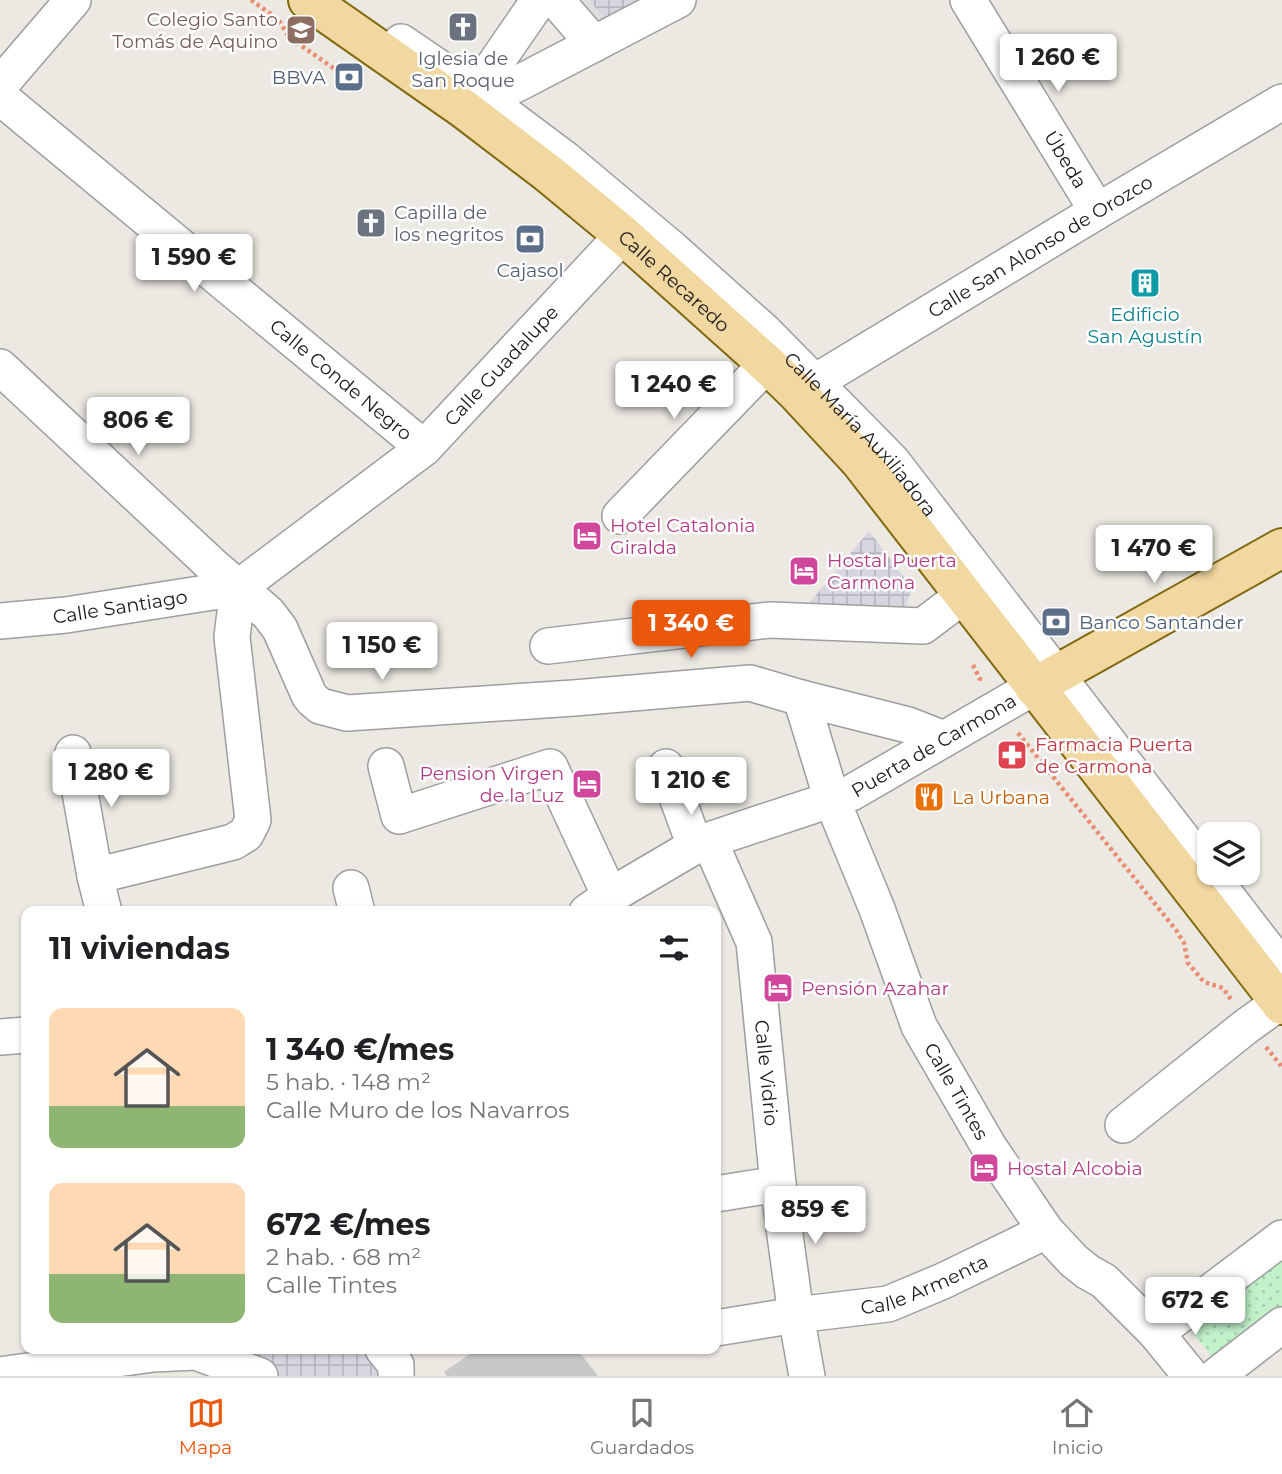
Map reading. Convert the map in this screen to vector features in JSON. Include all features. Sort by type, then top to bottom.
[{"type":"main road","name":"Calle Recaredo","points":[[308,0],[474,100],[548,173],[623,235],[767,364],[806,388],[964,595],[1045,681],[1281,992]]},
{"type":"main road","points":[[1045,681],[1282,548]]},
{"type":"street","points":[[0,85],[73,0]]},
{"type":"street","name":"Calle María Auxiliadora","points":[[340,0],[474,100],[565,159],[765,332],[806,388],[892,461],[1045,681]]},
{"type":"street","points":[[474,100],[539,0]]},
{"type":"street","points":[[556,0],[594,44]]},
{"type":"street","points":[[474,100],[594,44],[678,0]]},
{"type":"street","name":"Úbeda","points":[[968,0],[1096,212]]},
{"type":"street","name":"Calle Conde Negro","points":[[0,97],[424,448]]},
{"type":"street","name":"Calle San Alonso de Orozco","points":[[806,388],[1282,102]]},
{"type":"street","name":"Calle Guadalupe","points":[[238,588],[424,448],[623,235]]},
{"type":"street","points":[[620,516],[767,364]]},
{"type":"street","points":[[0,367],[268,613],[280,629],[309,695],[320,706],[347,713],[750,683],[908,726],[944,739]]},
{"type":"street","points":[[95,876],[233,842],[246,834],[253,820],[232,637],[238,588]]},
{"type":"street","name":"Calle Santiago","points":[[0,621],[66,615],[238,588]]},
{"type":"street","points":[[548,646],[770,620],[923,625],[964,595]]},
{"type":"street","name":"Puerta de Carmona","points":[[598,904],[702,843],[851,793],[1045,681]]},
{"type":"street","name":"Calle Tintes","points":[[801,698],[832,800],[877,909],[919,1027],[989,1147],[1046,1231],[1074,1261],[1104,1281],[1156,1333],[1191,1376]]},
{"type":"street","points":[[73,753],[102,906]]},
{"type":"street","points":[[386,766],[399,816],[550,767],[598,904]]},
{"type":"street","name":"Calle Vidrio","points":[[666,767],[754,942],[778,1184],[807,1376]]},
{"type":"street","points":[[1124,1125],[1249,1024],[1281,992]]},
{"type":"street","points":[[0,1037],[21,1035]]},
{"type":"street","points":[[721,1193],[778,1184]]},
{"type":"street","name":"Calle Armenta","points":[[796,1315],[888,1304],[943,1281],[1046,1231]]},
{"type":"street","points":[[1156,1333],[1281,1239]]},
{"type":"street","points":[[721,1327],[796,1315]]},
{"type":"street","points":[[1216,1376],[1282,1325]]},
{"type":"street","points":[[0,1375],[153,1354],[190,1359],[260,1376]]},
{"type":"street","points":[[387,1354],[396,1365],[396,1376]]},
{"type":"path","points":[[971,663],[980,679],[976,691]]},
{"type":"path","points":[[1008,731],[1020,733],[1176,930],[1184,943],[1188,963],[1204,982],[1223,988],[1282,1067]]},
{"type":"shaded area","points":[[567,0],[589,0],[608,23],[595,29]]},
{"type":"shaded area","points":[[589,0],[648,0],[608,23]]},
{"type":"shaded area","points":[[869,531],[912,588],[906,608],[797,618]]},
{"type":"shaded area","points":[[183,1354],[403,1354],[416,1372],[412,1376],[240,1376]]},
{"type":"shaded area","points":[[470,1354],[581,1354],[598,1376],[447,1376],[444,1372]]},
{"type":"green space","points":[[1274,1250],[1282,1260],[1282,1310],[1215,1361],[1183,1319]]},
{"type":"place","name":"Iglesia de San Roque","points":[[463,27]]},
{"type":"place","name":"Colegio Santo Tomás de Aquino","points":[[301,30]]},
{"type":"place","name":"BBVA","points":[[349,77]]},
{"type":"place","name":"Capilla de los negritos","points":[[371,223]]},
{"type":"place","name":"Cajasol","points":[[530,239]]},
{"type":"place","name":"Edificio San Agustín","points":[[1145,283]]},
{"type":"place","name":"Hotel Catalonia Giralda","points":[[587,536]]},
{"type":"place","name":"Hostal Puerta Carmona","points":[[804,571]]},
{"type":"place","name":"Banco Santander","points":[[1056,622]]},
{"type":"place","name":"Farmacia Puerta de Carmona","points":[[1012,755]]},
{"type":"place","name":"Pension Virgen de la Luz","points":[[587,784]]},
{"type":"place","name":"La Urbana","points":[[929,797]]},
{"type":"place","name":"Pensión Azahar","points":[[778,988]]},
{"type":"place","name":"Hostal Alcobia","points":[[984,1168]]}]
